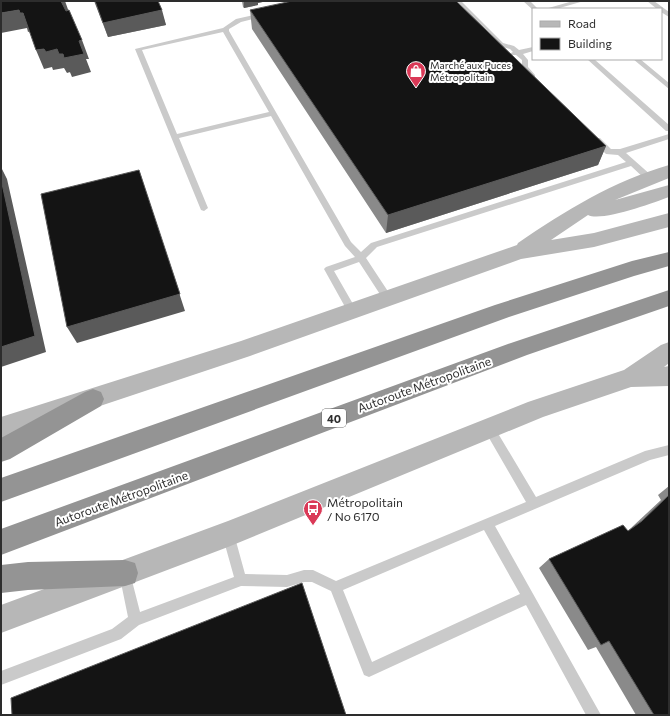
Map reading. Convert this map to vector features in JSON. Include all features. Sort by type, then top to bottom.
[{"type":"highway","points":[[1,490],[502,311],[632,269],[669,259]]},
{"type":"highway","name":"Autoroute Métropolitaine","points":[[1,542],[512,352],[669,298]]},
{"type":"highway","points":[[1,450],[94,399]]},
{"type":"highway","points":[[1,579],[28,576],[125,573]]},
{"type":"main road","points":[[519,252],[573,216],[615,192],[669,171]]},
{"type":"main road","points":[[573,216],[627,204],[669,191]]},
{"type":"main road","points":[[1,428],[242,350],[519,252],[594,240],[669,220]]},
{"type":"main road","points":[[1,619],[228,534],[555,402],[631,377],[669,351]]},
{"type":"main road","points":[[631,377],[669,376]]},
{"type":"lane","points":[[457,1],[501,45],[512,47],[525,60],[524,68],[541,84]]},
{"type":"lane","points":[[551,8],[568,2],[581,1]]},
{"type":"lane","points":[[650,1],[660,8]]},
{"type":"lane","points":[[204,208],[138,49],[226,30],[230,25],[238,21],[270,13]]},
{"type":"lane","points":[[226,30],[348,244],[361,258],[388,298]]},
{"type":"lane","points":[[502,57],[532,49]]},
{"type":"lane","points":[[591,60],[669,129]]},
{"type":"lane","points":[[637,60],[669,87]]},
{"type":"lane","points":[[175,137],[274,113]]},
{"type":"lane","points":[[590,133],[609,152],[620,152],[669,136]]},
{"type":"lane","points":[[620,152],[649,178]]},
{"type":"lane","points":[[352,311],[329,269],[361,258],[374,246],[632,163]]},
{"type":"lane","points":[[489,428],[534,504]]},
{"type":"lane","points":[[336,587],[649,455],[669,450]]},
{"type":"lane","points":[[487,524],[594,715]]},
{"type":"lane","points":[[228,534],[242,580]]},
{"type":"lane","points":[[125,573],[135,620]]},
{"type":"lane","points":[[1,678],[116,634],[135,620],[242,580],[287,581],[304,576],[313,576],[336,587],[369,670],[528,596]]},
{"type":"building","points":[[1,1],[61,1],[66,11],[69,10],[82,40],[79,41],[84,54],[64,58],[63,54],[59,54],[57,49],[46,52],[44,49],[36,50],[23,13],[20,13],[19,10],[1,13]]},
{"type":"building","points":[[95,1],[158,1],[162,10],[103,23]]},
{"type":"building","points":[[292,1],[456,1],[606,146],[388,215],[250,10]]},
{"type":"building","points":[[139,170],[180,294],[67,327],[41,194]]},
{"type":"building","points":[[1,179],[35,336],[1,347]]},
{"type":"building","points":[[669,495],[669,715],[654,715],[609,641],[601,645],[549,559],[623,525],[628,531],[642,521]]},
{"type":"building","points":[[302,583],[346,715],[12,715],[11,698]]},
{"type":"place","name":"Marché aux Puces Métropolitain","points":[[416,88]]},
{"type":"place","name":"Métropolitain / No 6170","points":[[313,526]]}]
